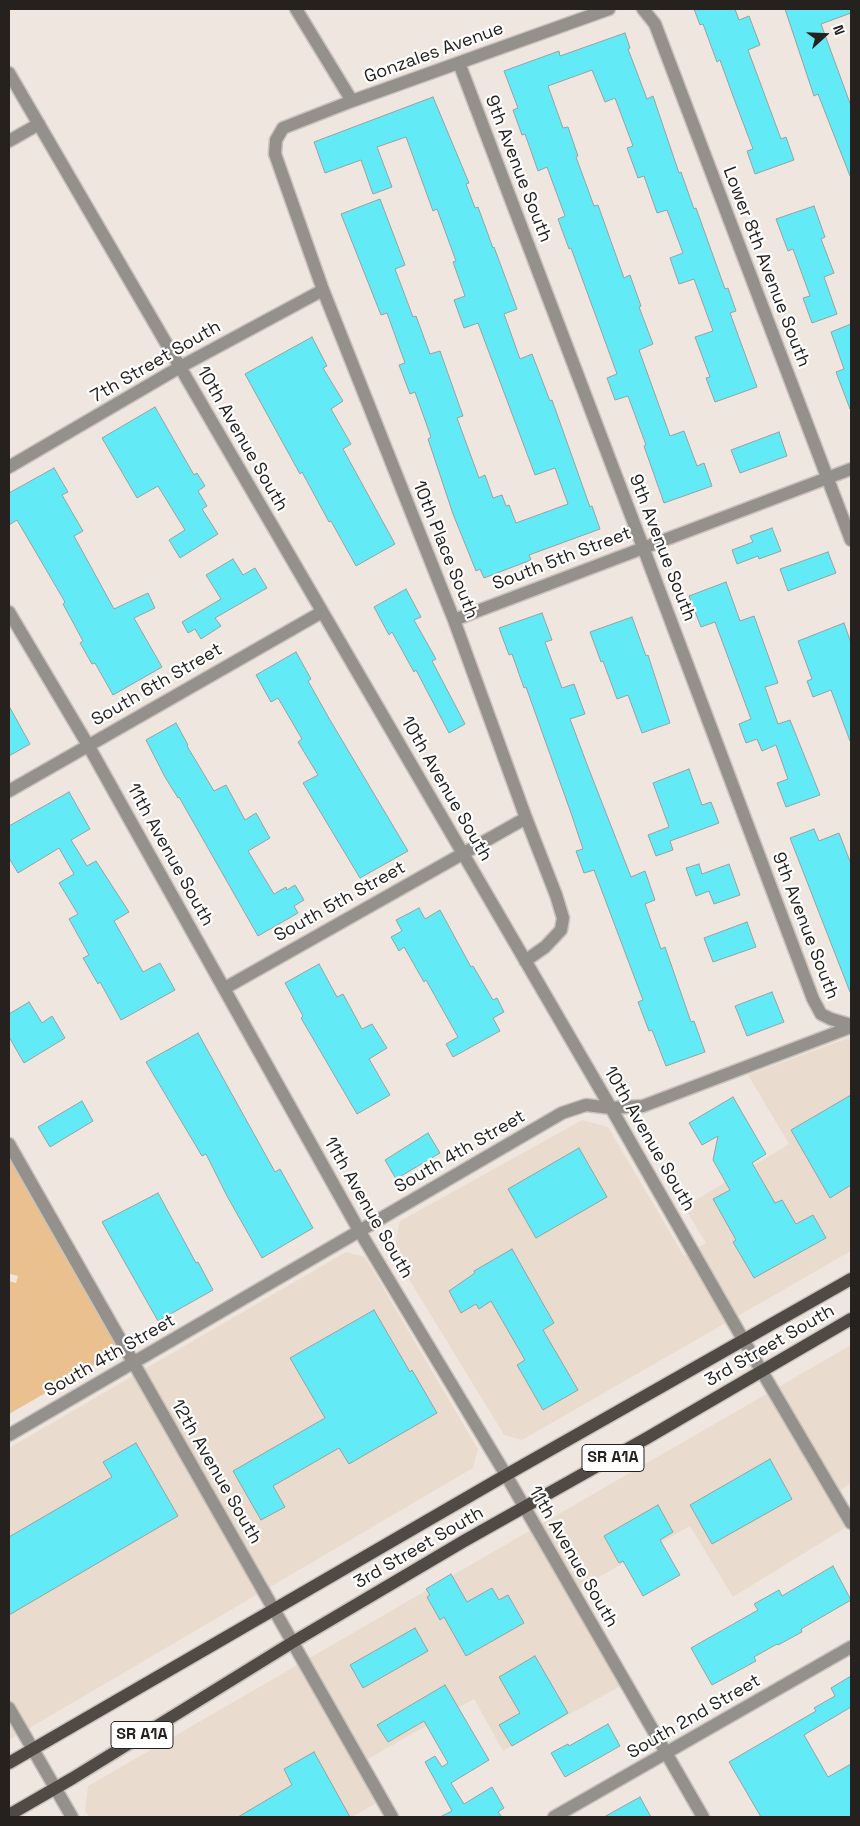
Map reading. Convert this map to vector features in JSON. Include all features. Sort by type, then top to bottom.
[{"type":"main road","name":"3rd Street South","points":[[9,1764],[506,1475],[851,1279]]},
{"type":"main road","name":"3rd Street South","points":[[9,1815],[293,1642],[851,1319]]},
{"type":"street","points":[[296,9],[352,101]]},
{"type":"street","name":"Gonzales Avenue","points":[[276,140],[284,128],[352,101],[609,9]]},
{"type":"street","name":"Lower 8th Avenue South","points":[[643,9],[655,24],[851,540]]},
{"type":"street","name":"9th Avenue South","points":[[459,63],[644,547],[812,999],[821,1014],[851,1026]]},
{"type":"street","name":"10th Avenue South","points":[[9,73],[851,1523]]},
{"type":"street","points":[[9,141],[39,124]]},
{"type":"street","name":"10th Place South","points":[[276,140],[275,154],[323,290],[454,620],[556,895],[562,918],[561,930],[545,947],[525,960]]},
{"type":"street","name":"7th Street South","points":[[9,467],[180,367],[323,290]]},
{"type":"street","name":"South 5th Street","points":[[454,620],[851,469]]},
{"type":"street","name":"11th Avenue South","points":[[9,612],[88,744],[360,1232],[506,1475],[703,1817]]},
{"type":"street","name":"South 6th Street","points":[[9,791],[88,744],[322,612]]},
{"type":"street","name":"South 5th Street","points":[[224,988],[526,818]]},
{"type":"street","name":"South 4th Street","points":[[9,1435],[562,1113],[586,1105],[611,1108],[643,1106],[851,1026]]},
{"type":"street","name":"12th Avenue South","points":[[9,1144],[392,1817]]},
{"type":"street","name":"South 2nd Street","points":[[554,1817],[851,1647]]},
{"type":"street","points":[[9,1708],[72,1817]]},
{"type":"shaded area","points":[[851,1037],[851,1251],[522,1440],[504,1435],[393,1253],[400,1221],[582,1120],[608,1127],[684,1256],[706,1243],[684,1207],[789,1144],[748,1075]]},
{"type":"shaded area","points":[[9,1153],[116,1341],[108,1357],[9,1414],[9,1281],[16,1283],[18,1276],[9,1272]]},
{"type":"shaded area","points":[[346,1252],[365,1257],[478,1449],[473,1468],[9,1740],[9,1448]]},
{"type":"shaded area","points":[[851,1345],[851,1483],[832,1496],[850,1525],[733,1597],[690,1526],[576,1590],[628,1682],[503,1751],[474,1699],[359,1764],[380,1801],[352,1817],[89,1817],[85,1811],[88,1786]]},
{"type":"building","points":[[694,9],[735,9],[739,20],[749,16],[760,45],[748,50],[781,139],[786,137],[794,160],[755,174],[747,151],[753,149],[720,60],[717,62],[703,24],[700,25]]},
{"type":"building","points":[[785,9],[851,9],[851,13],[821,24],[851,106],[851,176],[818,94],[814,96]]},
{"type":"building","points":[[625,33],[630,48],[628,49],[647,99],[653,96],[679,173],[681,172],[694,209],[696,208],[725,289],[728,288],[736,311],[730,313],[757,387],[715,402],[706,378],[710,377],[695,337],[713,331],[694,279],[679,284],[670,258],[683,253],[667,210],[657,213],[644,176],[638,178],[627,148],[633,146],[615,98],[605,102],[592,70],[548,86],[563,128],[568,127],[578,156],[576,157],[594,206],[598,205],[624,278],[630,275],[641,306],[639,307],[653,344],[639,350],[670,436],[684,431],[697,466],[704,463],[712,486],[664,503],[628,396],[615,400],[607,378],[617,374],[571,248],[569,249],[558,219],[565,216],[547,167],[538,171],[525,134],[522,135],[513,110],[518,108],[504,71],[559,51],[560,56]]},
{"type":"building","points":[[433,97],[469,183],[466,184],[475,208],[478,207],[517,309],[504,314],[520,359],[532,354],[550,401],[552,400],[590,507],[592,506],[600,529],[529,555],[531,560],[484,578],[480,569],[476,571],[453,514],[428,439],[431,437],[415,392],[410,394],[399,365],[405,363],[387,313],[381,315],[341,214],[380,199],[405,265],[395,269],[413,317],[416,316],[430,354],[440,351],[463,416],[457,418],[479,478],[485,475],[493,498],[502,495],[506,506],[509,505],[516,523],[568,504],[555,468],[535,475],[478,323],[464,328],[454,300],[465,296],[453,262],[456,261],[437,209],[433,211],[406,137],[377,147],[392,187],[373,194],[361,160],[325,173],[314,142]]},
{"type":"building","points":[[814,206],[825,237],[821,239],[834,273],[824,277],[837,314],[812,323],[803,298],[810,296],[793,249],[788,251],[776,219]]},
{"type":"building","points":[[851,324],[850,409],[836,372],[844,369],[831,332]]},
{"type":"building","points":[[312,337],[327,366],[323,368],[343,401],[331,409],[351,444],[343,449],[395,544],[356,566],[302,472],[300,474],[245,374]]},
{"type":"building","points":[[155,407],[194,475],[197,473],[205,486],[198,491],[207,506],[202,509],[218,534],[180,558],[169,540],[185,530],[158,486],[137,498],[102,438]]},
{"type":"building","points":[[779,432],[787,456],[740,473],[731,450]]},
{"type":"building","points":[[54,468],[68,492],[62,495],[83,531],[74,536],[114,609],[148,593],[155,608],[134,618],[162,667],[113,695],[95,663],[92,664],[80,643],[83,641],[63,604],[65,602],[17,520],[9,525],[9,493]]},
{"type":"building","points":[[772,528],[781,551],[759,559],[758,556],[737,564],[732,550],[753,542],[750,536]]},
{"type":"building","points":[[828,552],[836,573],[788,591],[780,569]]},
{"type":"building","points":[[233,559],[243,575],[255,568],[267,588],[215,618],[221,626],[201,639],[195,629],[188,633],[182,622],[221,599],[206,575]]},
{"type":"building","points":[[726,582],[740,621],[754,616],[778,683],[765,687],[778,724],[790,720],[820,795],[786,807],[777,783],[788,779],[776,745],[762,751],[757,739],[746,743],[739,724],[751,719],[715,622],[701,627],[689,596]]},
{"type":"building","points":[[406,589],[421,617],[414,620],[436,659],[432,661],[465,724],[449,733],[416,670],[414,672],[392,632],[389,635],[374,607]]},
{"type":"building","points":[[542,613],[552,640],[545,642],[562,688],[574,684],[585,714],[570,719],[631,877],[645,871],[655,900],[645,904],[661,949],[665,947],[691,1022],[694,1021],[705,1052],[666,1066],[652,1030],[649,1031],[638,1002],[643,1000],[594,870],[584,873],[576,851],[583,849],[571,813],[526,687],[524,688],[512,654],[509,655],[499,628]]},
{"type":"building","points":[[632,617],[646,656],[648,655],[670,723],[642,733],[628,695],[617,699],[590,632]]},
{"type":"building","points":[[844,623],[851,643],[851,741],[831,690],[813,697],[807,681],[812,679],[798,641]]},
{"type":"building","points":[[296,652],[311,679],[308,681],[408,851],[360,878],[303,783],[318,775],[298,742],[302,739],[278,698],[271,702],[256,675]]},
{"type":"building","points":[[9,706],[30,744],[9,756]]},
{"type":"building","points":[[176,723],[187,746],[214,791],[226,785],[245,820],[256,813],[270,838],[248,851],[274,894],[286,887],[287,890],[295,885],[304,900],[294,906],[298,913],[258,936],[179,797],[165,777],[146,740]]},
{"type":"building","points":[[689,769],[702,805],[711,802],[719,823],[670,841],[673,850],[656,856],[648,835],[669,827],[653,783]]},
{"type":"building","points":[[69,792],[90,829],[71,840],[87,866],[96,861],[129,912],[114,921],[143,972],[160,963],[175,990],[121,1020],[100,982],[98,984],[83,958],[89,955],[69,919],[78,914],[59,883],[74,874],[59,848],[18,873],[9,858],[9,826]]},
{"type":"building","points":[[814,829],[819,841],[839,833],[851,864],[851,992],[790,838]]},
{"type":"building","points":[[699,864],[702,874],[729,864],[740,895],[714,904],[709,891],[696,896],[686,868]]},
{"type":"building","points":[[419,908],[425,919],[440,910],[471,967],[473,966],[493,1000],[497,998],[504,1012],[493,1018],[500,1031],[453,1057],[446,1044],[458,1037],[426,980],[424,982],[404,947],[399,951],[391,937],[402,931],[396,920]]},
{"type":"building","points":[[747,922],[756,947],[713,962],[704,938]]},
{"type":"building","points":[[319,964],[337,997],[343,994],[362,1029],[372,1024],[387,1048],[369,1059],[390,1095],[357,1114],[301,1018],[303,1016],[285,983]]},
{"type":"building","points":[[772,992],[784,1022],[747,1036],[735,1006]]},
{"type":"building","points":[[29,1002],[42,1023],[52,1016],[65,1038],[24,1063],[9,1037],[9,1014]]},
{"type":"building","points":[[198,1033],[275,1172],[280,1169],[313,1228],[262,1258],[206,1154],[202,1156],[146,1062]]},
{"type":"building","points":[[851,1095],[851,1185],[830,1198],[791,1130]]},
{"type":"building","points":[[733,1097],[766,1154],[752,1163],[775,1203],[782,1200],[796,1224],[813,1215],[826,1238],[754,1278],[733,1242],[736,1240],[713,1199],[730,1190],[713,1160],[718,1136],[702,1145],[689,1123]]},
{"type":"building","points":[[82,1101],[93,1121],[50,1147],[38,1127]]},
{"type":"building","points":[[428,1133],[440,1153],[396,1179],[385,1160]]},
{"type":"building","points":[[579,1148],[607,1197],[536,1238],[508,1189]]},
{"type":"building","points":[[158,1193],[213,1290],[158,1321],[102,1222]]},
{"type":"building","points":[[512,1249],[554,1323],[543,1330],[578,1390],[543,1410],[517,1365],[525,1360],[491,1301],[479,1309],[476,1304],[461,1313],[449,1291],[475,1273],[474,1271]]},
{"type":"building","points":[[374,1310],[410,1372],[412,1370],[437,1413],[349,1464],[339,1448],[273,1486],[285,1507],[261,1520],[233,1471],[325,1418],[290,1358]]},
{"type":"building","points":[[136,1443],[178,1516],[9,1615],[9,1537],[112,1477],[103,1462]]},
{"type":"building","points":[[770,1459],[792,1499],[712,1544],[690,1505]]},
{"type":"building","points":[[658,1505],[673,1532],[660,1540],[680,1575],[643,1596],[623,1561],[619,1563],[604,1536]]},
{"type":"building","points":[[833,1566],[851,1600],[801,1629],[802,1632],[754,1657],[756,1661],[712,1685],[691,1648],[758,1610],[754,1604],[779,1590],[782,1596]]},
{"type":"building","points":[[451,1574],[467,1602],[492,1588],[499,1600],[508,1595],[524,1623],[466,1656],[444,1617],[440,1620],[427,1597],[430,1595],[426,1589]]},
{"type":"building","points":[[415,1628],[428,1651],[363,1688],[350,1665]]},
{"type":"building","points":[[535,1656],[568,1713],[512,1746],[499,1725],[520,1713],[499,1677]]},
{"type":"building","points":[[851,1676],[851,1707],[804,1735],[828,1777],[851,1764],[851,1817],[761,1817],[729,1762],[816,1711],[814,1708],[835,1696],[831,1688]]},
{"type":"building","points":[[445,1685],[489,1760],[451,1783],[464,1804],[492,1787],[504,1808],[498,1812],[502,1817],[440,1817],[452,1811],[425,1762],[435,1756],[442,1767],[448,1763],[424,1721],[388,1742],[377,1725]]},
{"type":"building","points":[[608,1724],[620,1746],[565,1777],[551,1753],[568,1744],[569,1746]]},
{"type":"building","points":[[314,1752],[350,1817],[238,1817],[292,1785],[284,1769]]},
{"type":"building","points":[[640,1797],[651,1817],[604,1817]]}]
